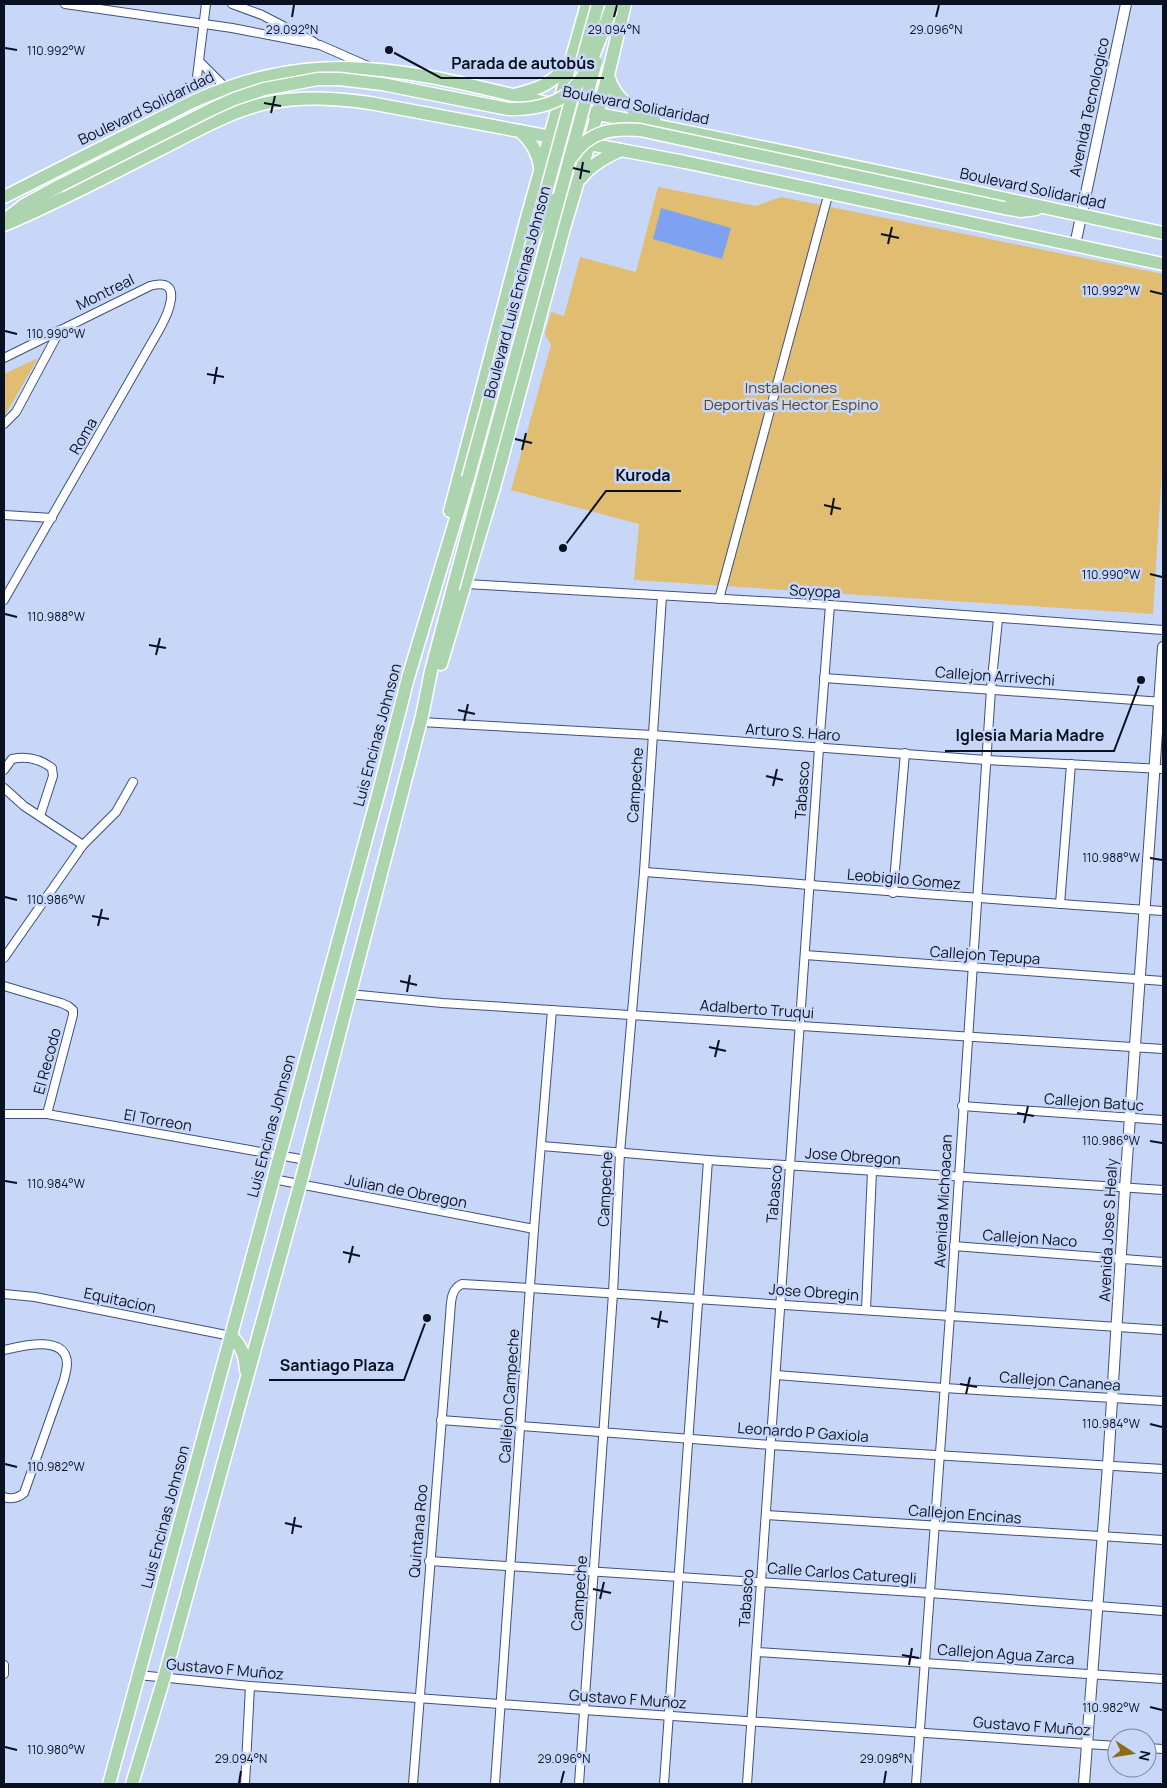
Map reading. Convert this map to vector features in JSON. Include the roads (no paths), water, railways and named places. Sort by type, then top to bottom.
[{"type":"main road","points":[[440,573],[451,505],[587,4]]},
{"type":"main road","name":"Boulevard Luis Encinas Johnson","points":[[468,478],[598,4]]},
{"type":"main road","points":[[132,1784],[164,1678],[300,1185],[422,719],[433,691],[466,584],[608,75],[625,4]]},
{"type":"main road","points":[[4,220],[24,205],[59,186],[212,109],[234,99],[287,84],[318,79],[368,82],[508,109],[529,110],[546,106],[560,100],[581,80],[590,62],[611,6]]},
{"type":"main road","name":"Boulevard Luis Encinas Johnson","points":[[422,719],[430,671],[611,6]]},
{"type":"main road","points":[[510,95],[534,90],[549,83],[571,62]]},
{"type":"main road","name":"Boulevard Solidaridad","points":[[4,198],[225,87],[260,76],[286,72],[342,68],[376,69],[439,79],[558,106],[675,129],[1163,233]]},
{"type":"main road","points":[[608,75],[610,84],[624,103],[633,110],[675,129]]},
{"type":"main road","points":[[433,115],[440,97],[439,79]]},
{"type":"main road","points":[[4,225],[54,204],[228,116],[265,104],[292,99],[329,98],[370,103],[622,150],[829,192],[1163,264]]},
{"type":"main road","points":[[535,234],[574,155],[586,141],[602,132],[619,129],[640,130],[1004,208],[1021,211],[1043,207]]},
{"type":"main road","points":[[520,131],[533,145],[537,154],[540,172]]},
{"type":"main road","points":[[578,182],[591,167],[622,150]]},
{"type":"main road","name":"Luis Encinas Johnson","points":[[109,1784],[408,678],[468,478]]},
{"type":"main road","points":[[231,1336],[239,1343],[245,1359],[247,1375]]},
{"type":"street","points":[[65,4],[232,28],[320,45]]},
{"type":"street","points":[[194,101],[206,4]]},
{"type":"street","points":[[232,4],[262,15],[320,45],[376,69]]},
{"type":"street","name":"Avenida Tecnologico","points":[[1076,245],[1126,4]]},
{"type":"street","points":[[200,62],[225,87]]},
{"type":"street","points":[[718,599],[829,192]]},
{"type":"street","name":"Montreal","points":[[4,358],[141,290],[156,284],[162,284]]},
{"type":"street","name":"Roma","points":[[4,600],[168,312],[172,295],[167,286],[162,284]]},
{"type":"street","points":[[4,424],[16,412],[60,330]]},
{"type":"street","points":[[4,515],[52,518]]},
{"type":"street","name":"Soyopa","points":[[466,584],[830,605],[1163,630]]},
{"type":"street","name":"Campeche","points":[[579,1784],[604,1433],[620,1153],[644,872],[662,596]]},
{"type":"street","name":"Tabasco","points":[[747,1784],[830,605]]},
{"type":"street","name":"Avenida Michoacan","points":[[916,1784],[950,1315],[962,1106],[986,760],[998,619]]},
{"type":"street","name":"Avenida Jose S Healy","points":[[1084,1784],[1108,1465],[1144,910],[1159,769],[1163,647]]},
{"type":"street","name":"Callejon Arrivechi","points":[[824,678],[1162,702]]},
{"type":"street","name":"Arturo S. Haro","points":[[422,719],[986,760],[1159,769]]},
{"type":"street","points":[[893,893],[906,753]]},
{"type":"street","points":[[4,770],[12,759],[28,757],[52,768],[53,776],[40,816]]},
{"type":"street","points":[[1060,904],[1071,764]]},
{"type":"street","points":[[4,958],[83,845],[116,812],[133,782]]},
{"type":"street","points":[[4,788],[24,806],[83,845]]},
{"type":"street","name":"Leobigilo Gomez","points":[[644,872],[810,884],[893,893],[1163,911]]},
{"type":"street","name":"Callejon Tepupa","points":[[805,955],[1163,981]]},
{"type":"street","name":"El Recodo","points":[[4,986],[68,1006],[73,1010],[47,1114]]},
{"type":"street","name":"Adalberto Truqui","points":[[349,994],[442,1003],[1163,1049]]},
{"type":"street","name":"Callejon Campeche","points":[[495,1784],[534,1229],[552,1010]]},
{"type":"street","name":"Callejon Batuc","points":[[962,1106],[1163,1120]]},
{"type":"street","name":"El Torreon","points":[[4,1114],[47,1114],[306,1160]]},
{"type":"street","name":"Jose Obregon","points":[[542,1146],[708,1160],[1163,1190]]},
{"type":"street","points":[[664,1784],[708,1160]]},
{"type":"street","points":[[866,1310],[872,1171]]},
{"type":"street","name":"Julian de Obregon","points":[[273,1179],[534,1229]]},
{"type":"street","name":"Callejon Naco","points":[[954,1246],[1163,1262]]},
{"type":"street","name":"Jose Obregin","points":[[462,1284],[1163,1330]]},
{"type":"street","name":"Quintana Roo","points":[[412,1784],[453,1292],[456,1286],[462,1284]]},
{"type":"street","name":"Equitacion","points":[[4,1294],[44,1298],[231,1336]]},
{"type":"street","points":[[4,1350],[40,1343],[59,1348],[65,1355],[67,1364],[64,1380],[24,1492],[19,1497],[10,1499],[4,1497]]},
{"type":"street","name":"Callejon Cananea","points":[[776,1375],[944,1388],[1163,1401]]},
{"type":"street","name":"Leonardo P Gaxiola","points":[[441,1420],[604,1433],[1163,1468]]},
{"type":"street","name":"Callejon Encinas","points":[[766,1515],[1163,1540]]},
{"type":"street","name":"Calle Carlos Caturegli","points":[[430,1561],[1163,1610]]},
{"type":"street","name":"Callejon Agua Zarca","points":[[756,1652],[1163,1679]]},
{"type":"street","points":[[4,1665],[4,1674]]},
{"type":"street","name":"Gustavo F Muñoz","points":[[138,1675],[250,1686],[1107,1745]]},
{"type":"street","points":[[245,1784],[250,1686]]},
{"type":"water","points":[[661,208],[731,228],[722,259],[653,239]]},
{"type":"place","name":"Parada de autobús","points":[[389,50]]},
{"type":"place","name":"Kuroda","points":[[563,548]]},
{"type":"place","name":"Iglesia Maria Madre","points":[[1141,680]]},
{"type":"place","name":"Santiago Plaza","points":[[427,1318]]},
{"type":"park label","name":"Instalaciones Deportivas Hector Espino","points":[[791,396]]}]
